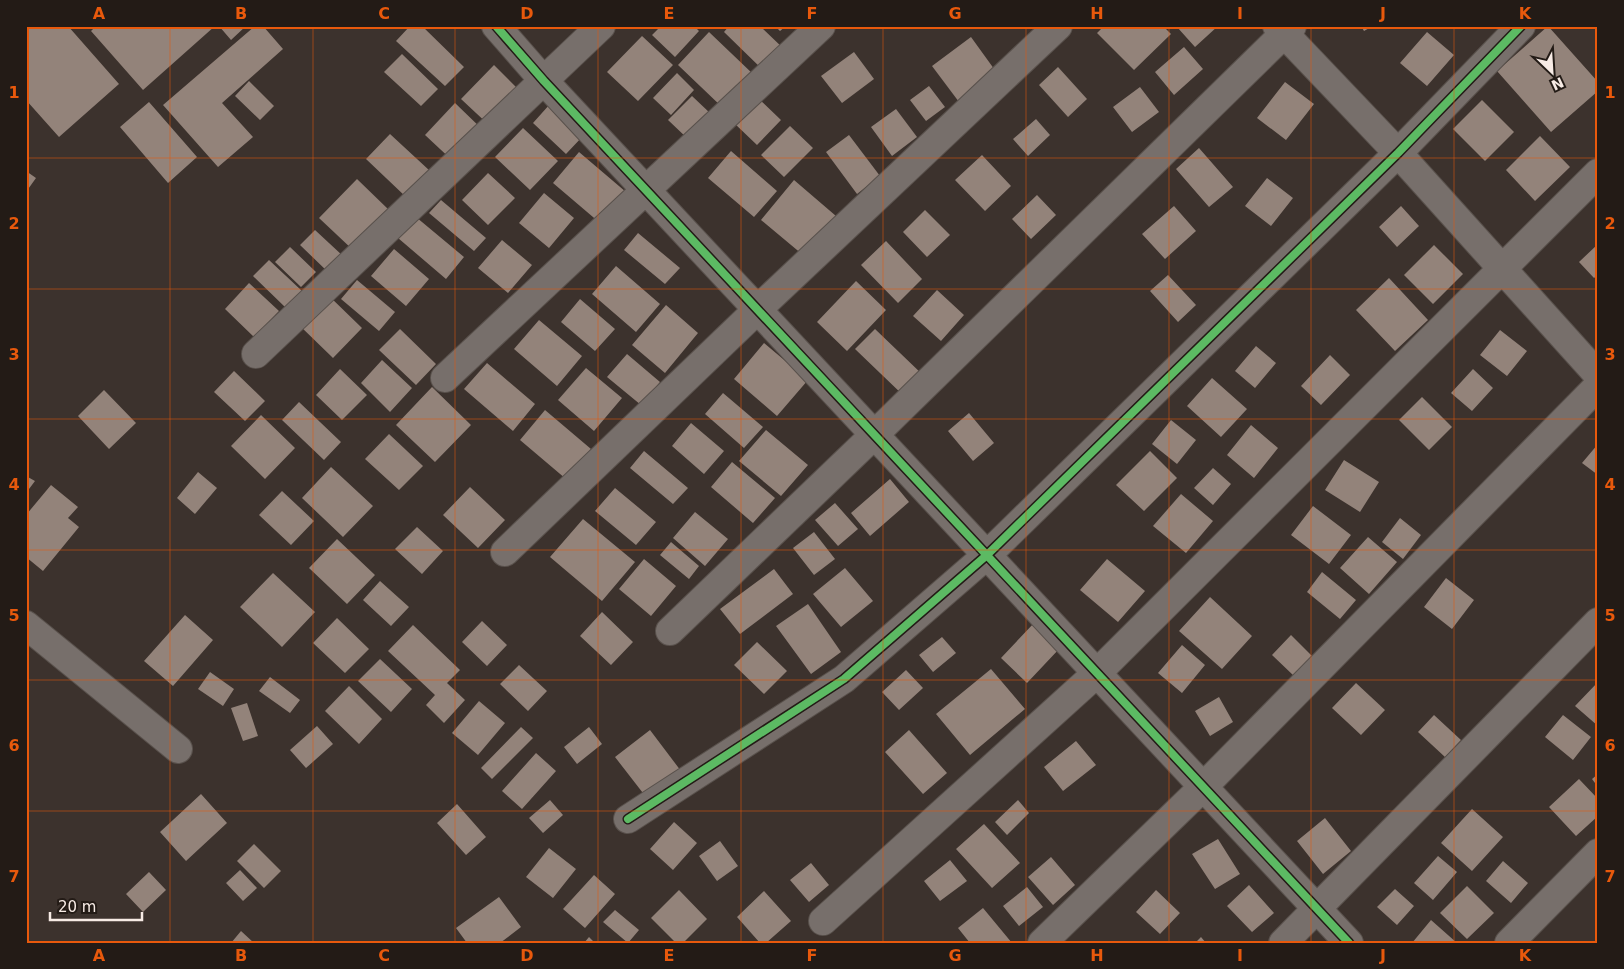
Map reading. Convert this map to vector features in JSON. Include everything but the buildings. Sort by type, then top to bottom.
[{"type":"street","points":[[496,26],[645,190],[1349,943]]},
{"type":"street","points":[[256,354],[601,26]]},
{"type":"street","points":[[444,378],[821,26]]},
{"type":"street","points":[[505,552],[1058,26]]},
{"type":"street","points":[[628,819],[844,679],[987,555],[1398,152],[1521,26]]},
{"type":"street","points":[[670,631],[874,435],[1284,29],[1398,152],[1598,375]]},
{"type":"street","points":[[823,921],[1097,674],[1598,173]]},
{"type":"street","points":[[1042,943],[1203,786],[1598,386]]},
{"type":"street","points":[[1283,943],[1598,622]]},
{"type":"street","points":[[26,625],[178,749]]},
{"type":"street","points":[[1509,943],[1598,853]]},
{"type":"cycle path","points":[[496,26],[544,81],[1349,943]]},
{"type":"cycle path","points":[[628,819],[844,679],[987,555],[1398,153],[1521,26]]}]
